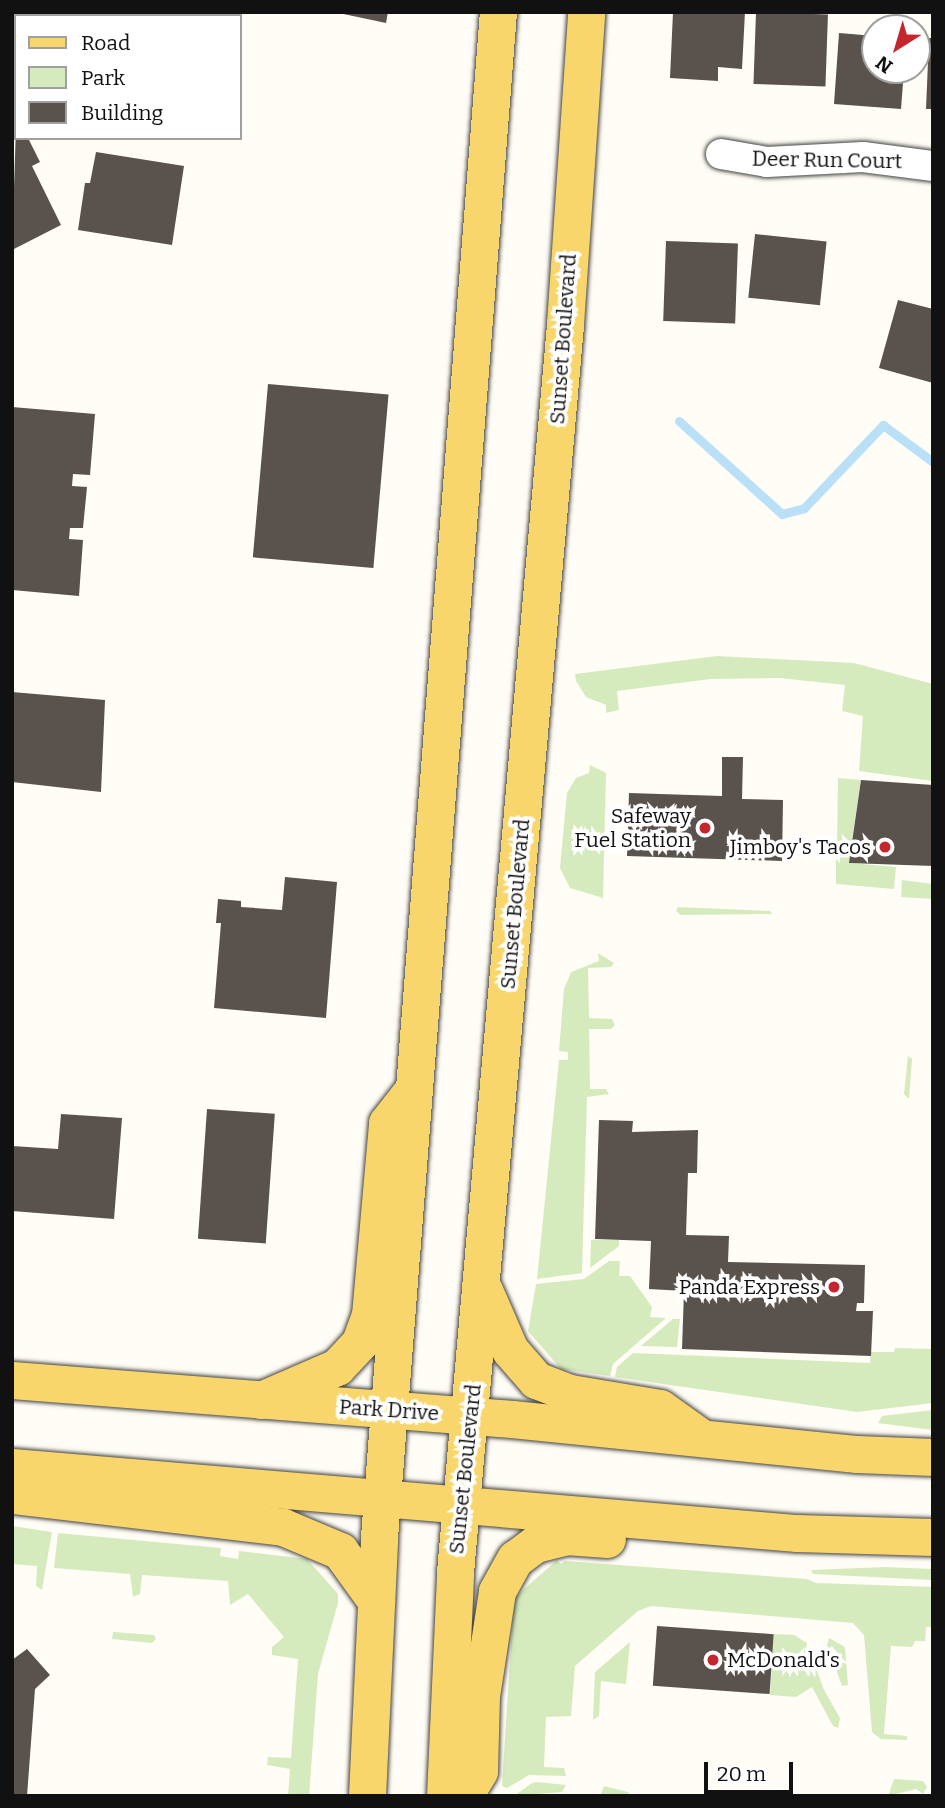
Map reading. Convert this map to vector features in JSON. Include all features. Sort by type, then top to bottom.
[{"type":"main road","points":[[367,1796],[382,1497],[498,12]]},
{"type":"main road","name":"Sunset Boulevard","points":[[445,1796],[462,1504],[564,338],[586,12]]},
{"type":"main road","points":[[260,1401],[337,1367],[359,1342],[370,1315],[387,1123],[415,1087]]},
{"type":"main road","points":[[482,1287],[510,1350],[536,1380],[569,1393],[660,1408],[703,1438]]},
{"type":"main road","name":"Park Drive","points":[[12,1380],[471,1416],[933,1457]]},
{"type":"main road","points":[[12,1467],[797,1533],[933,1537]]},
{"type":"main road","points":[[12,1496],[283,1527],[340,1551],[376,1601]]},
{"type":"main road","points":[[464,1796],[479,1771],[481,1696],[497,1591],[524,1550],[566,1536],[763,1550],[797,1533]]},
{"type":"street","name":"Deer Run Court","points":[[721,154],[767,162],[863,157],[933,166]]},
{"type":"green space","points":[[717,656],[854,663],[933,684],[933,781],[859,771],[863,716],[842,711],[845,685],[780,678],[710,679],[617,691],[619,710],[606,713],[606,705],[586,697],[576,681],[575,674]]},
{"type":"green space","points":[[590,765],[606,773],[603,898],[570,888],[560,868],[567,793],[576,778],[589,773]]},
{"type":"green space","points":[[838,778],[861,780],[851,846],[837,846]]},
{"type":"green space","points":[[836,849],[851,850],[850,863],[896,867],[894,889],[836,884]]},
{"type":"green space","points":[[902,880],[933,884],[933,899],[901,897]]},
{"type":"green space","points":[[678,907],[770,911],[772,914],[681,915],[676,911]]},
{"type":"green space","points":[[598,953],[614,963],[611,967],[588,968],[589,1018],[612,1019],[615,1025],[611,1029],[589,1029],[590,1089],[606,1089],[609,1094],[587,1097],[582,1273],[537,1279],[559,1060],[568,1060],[568,1052],[559,1051],[564,989],[571,972],[599,961]]},
{"type":"green space","points":[[908,1056],[912,1059],[909,1099],[904,1094]]},
{"type":"green space","points":[[591,1240],[619,1240],[619,1246],[590,1268]]},
{"type":"green space","points":[[609,1261],[620,1261],[619,1276],[630,1276],[652,1307],[650,1317],[666,1318],[613,1364],[610,1376],[561,1369],[528,1331],[536,1284],[584,1279]]},
{"type":"green space","points":[[673,1319],[680,1319],[677,1347],[641,1346]]},
{"type":"green space","points":[[895,1348],[933,1349],[933,1403],[857,1412],[615,1377],[617,1367],[633,1353],[870,1363],[871,1352],[894,1352]]},
{"type":"green space","points":[[933,1410],[933,1430],[878,1423],[882,1416]]},
{"type":"green space","points":[[12,1526],[52,1532],[42,1590],[36,1586],[37,1566],[12,1564]]},
{"type":"green space","points":[[58,1533],[221,1548],[220,1556],[238,1559],[239,1551],[307,1559],[338,1594],[338,1603],[318,1674],[309,1796],[288,1796],[290,1769],[267,1765],[268,1757],[291,1758],[298,1659],[272,1655],[272,1647],[284,1637],[248,1594],[230,1605],[228,1581],[142,1575],[140,1594],[133,1597],[130,1574],[54,1568]]},
{"type":"green space","points":[[557,1560],[561,1564],[565,1561],[807,1579],[816,1583],[933,1587],[933,1627],[926,1627],[925,1641],[915,1641],[912,1647],[891,1646],[884,1734],[907,1736],[907,1740],[881,1739],[872,1732],[864,1635],[853,1623],[651,1606],[638,1611],[575,1666],[571,1716],[546,1717],[544,1767],[564,1768],[566,1776],[529,1775],[507,1788],[502,1786],[514,1598]]},
{"type":"green space","points":[[885,1567],[933,1569],[933,1580],[813,1574],[811,1570]]},
{"type":"green space","points":[[113,1632],[154,1635],[156,1639],[152,1643],[112,1639]]},
{"type":"green space","points":[[774,1634],[794,1635],[807,1643],[824,1690],[840,1718],[838,1728],[833,1726],[812,1687],[796,1697],[770,1695]]},
{"type":"green space","points":[[829,1638],[845,1647],[848,1685],[842,1686],[827,1645]]},
{"type":"green space","points":[[630,1642],[626,1684],[601,1681],[599,1716],[593,1720],[595,1672]]},
{"type":"green space","points":[[894,1779],[923,1781],[927,1787],[923,1794],[916,1789],[888,1796]]},
{"type":"green space","points":[[532,1783],[566,1785],[562,1792],[514,1796]]},
{"type":"green space","points":[[604,1786],[628,1792],[631,1796],[600,1796]]},
{"type":"building","points":[[136,12],[148,14],[89,14]]},
{"type":"building","points":[[334,12],[388,12],[386,23]]},
{"type":"building","points":[[673,12],[745,12],[742,69],[718,67],[718,81],[670,78]]},
{"type":"building","points":[[756,12],[828,15],[825,86],[753,84]]},
{"type":"building","points":[[839,33],[861,35],[861,84],[903,84],[901,109],[834,104]]},
{"type":"building","points":[[933,38],[933,109],[926,109],[927,84],[931,84]]},
{"type":"building","points":[[16,140],[29,140],[40,162],[32,166],[61,225],[12,250]]},
{"type":"building","points":[[96,152],[184,166],[172,245],[78,230],[85,183],[90,183]]},
{"type":"building","points":[[755,234],[827,242],[820,305],[748,298]]},
{"type":"building","points":[[666,241],[738,244],[735,323],[663,321]]},
{"type":"building","points":[[898,300],[933,309],[933,383],[879,368]]},
{"type":"building","points":[[268,384],[389,395],[373,568],[253,557]]},
{"type":"building","points":[[12,407],[95,414],[90,475],[73,474],[72,486],[87,487],[83,528],[70,528],[69,539],[83,540],[79,596],[12,590]]},
{"type":"building","points":[[12,692],[105,700],[101,792],[12,782]]},
{"type":"building","name":"Safeway Fuel Station","points":[[722,757],[743,757],[742,799],[783,800],[782,861],[627,856],[629,793],[722,796]]},
{"type":"building","points":[[861,780],[933,785],[933,866],[849,863]]},
{"type":"building","points":[[285,877],[337,882],[326,1018],[214,1008],[221,923],[216,923],[218,899],[241,901],[241,907],[282,910]]},
{"type":"building","points":[[207,1109],[275,1114],[266,1243],[198,1239]]},
{"type":"building","points":[[61,1114],[122,1118],[114,1219],[12,1211],[12,1146],[58,1149]]},
{"type":"building","points":[[599,1120],[633,1121],[632,1132],[698,1130],[697,1173],[688,1173],[686,1235],[729,1236],[728,1262],[865,1265],[864,1303],[857,1303],[856,1311],[873,1311],[871,1356],[682,1349],[684,1291],[649,1289],[651,1241],[595,1239]]},
{"type":"building","name":"McDonald's","points":[[657,1626],[774,1634],[770,1694],[653,1686]]},
{"type":"building","points":[[27,1649],[50,1675],[35,1689],[27,1796],[12,1796],[12,1660]]},
{"type":"waterway","points":[[679,421],[782,514],[804,508],[883,425],[933,462]]},
{"type":"place","name":"Safeway Fuel Station","points":[[705,828]]},
{"type":"place","name":"Jimboy's Tacos","points":[[885,847]]},
{"type":"place","name":"Panda Express","points":[[834,1287]]},
{"type":"place","name":"McDonald's","points":[[713,1660]]}]
